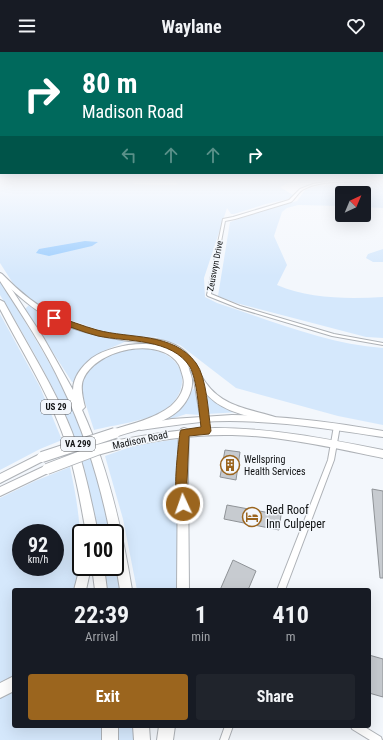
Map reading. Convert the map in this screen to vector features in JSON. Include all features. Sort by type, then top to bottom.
[{"type":"highway","name":"US 29","points":[[0,275],[65,382],[81,416],[108,492],[126,588]]},
{"type":"highway","name":"US 29","points":[[0,302],[41,375],[62,419],[82,483],[90,524]]},
{"type":"highway","points":[[81,416],[78,396],[79,380],[87,368],[98,358],[116,349],[139,346],[156,348],[176,358],[185,368],[187,374],[188,386],[183,398],[166,414],[115,433]]},
{"type":"highway","points":[[183,588],[184,515],[182,482],[184,432]]},
{"type":"highway","points":[[82,483],[85,524]]},
{"type":"highway","points":[[80,588],[83,576]]},
{"type":"highway","points":[[99,576],[101,588]]},
{"type":"highway","points":[[0,691],[12,684]]},
{"type":"highway","points":[[110,728],[110,740]]},
{"type":"highway","points":[[141,728],[142,740]]},
{"type":"highway","points":[[165,740],[167,728]]},
{"type":"main road","points":[[0,275],[27,303],[54,318],[97,333],[170,346],[187,357],[207,390],[225,406],[234,410],[272,419]]},
{"type":"main road","points":[[196,372],[206,431]]},
{"type":"main road","name":"Madison Road","points":[[0,479],[42,457],[115,433],[150,426],[204,419],[272,419],[337,426],[383,434]]},
{"type":"main road","name":"Madison Road","points":[[0,492],[47,469],[97,450],[119,444],[184,432],[206,431],[264,433],[383,454]]},
{"type":"street","name":"Zeuswyn Drive","points":[[256,211],[224,220],[209,295],[240,307],[334,334],[383,344]]},
{"type":"street","points":[[282,588],[331,460],[337,426]]},
{"type":"street","points":[[224,740],[228,728]]},
{"type":"street","points":[[358,728],[378,740]]},
{"type":"shaded area","points":[[0,211],[226,211],[204,278],[205,297],[217,303],[298,330],[340,342],[383,348],[383,425],[338,416],[236,388],[180,345],[155,337],[127,336],[99,330],[51,313],[32,302],[16,288],[0,263]]},
{"type":"shaded area","points":[[229,211],[243,211],[234,214],[231,214]]},
{"type":"shaded area","points":[[261,211],[283,211],[274,236],[287,265],[277,285],[302,293],[329,297],[383,297],[383,338],[366,337],[236,303],[218,296],[230,222]]},
{"type":"shaded area","points":[[383,249],[383,262],[373,262],[366,258],[368,254]]},
{"type":"shaded area","points":[[0,281],[44,354],[74,410],[91,455],[108,524],[96,524],[89,490],[67,418],[44,371],[0,295]]},
{"type":"shaded area","points":[[29,305],[51,318],[127,341],[108,349],[93,358],[75,382],[72,382],[25,309]]},
{"type":"shaded area","points":[[0,314],[40,387],[62,440],[40,449],[0,470]]},
{"type":"shaded area","points":[[130,348],[145,348],[160,352],[170,357],[177,364],[181,372],[181,389],[171,405],[163,411],[139,420],[94,430],[82,393],[81,383],[84,374],[103,356]]},
{"type":"shaded area","points":[[193,389],[198,390],[201,411],[200,415],[186,414],[168,420],[164,418],[184,402],[191,394]]},
{"type":"shaded area","points":[[204,391],[220,404],[239,412],[207,414]]},
{"type":"shaded area","points":[[179,439],[180,588],[137,588],[123,519],[105,456],[136,445]]},
{"type":"shaded area","points":[[70,467],[79,524],[72,524],[72,576],[78,576],[75,588],[12,588],[12,678],[0,686],[0,498],[35,481]]},
{"type":"shaded area","points":[[105,576],[118,576],[120,588],[107,588]]},
{"type":"shaded area","points":[[12,691],[12,728],[101,728],[102,740],[0,740],[0,698]]},
{"type":"shaded area","points":[[117,728],[133,728],[133,740],[117,740]]},
{"type":"water","points":[[85,241],[98,242],[92,246],[49,256],[36,253],[39,249]]},
{"type":"building","name":"Wellspring Health Services","points":[[225,450],[240,452],[236,480],[220,477]]},
{"type":"building","points":[[372,489],[383,491],[383,578],[380,578]]},
{"type":"building","name":"Red Roof Inn Culpeper","points":[[227,505],[281,515],[279,530],[224,519]]},
{"type":"building","points":[[233,560],[256,571],[249,588],[221,588]]},
{"type":"building","points":[[371,656],[383,659],[383,697],[371,694]]},
{"type":"place","name":"Wellspring Health Services","points":[[230,465]]},
{"type":"place","name":"Red Roof Inn Culpeper","points":[[252,517]]},
{"type":"route","points":[[54,318],[97,333],[170,346],[187,357],[193,365],[200,391],[206,431],[184,432],[182,456],[183,504]]}]
